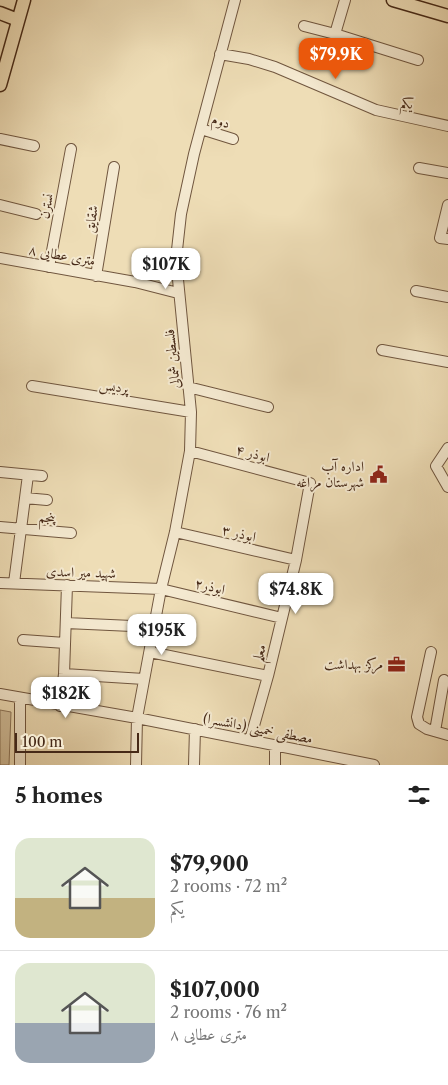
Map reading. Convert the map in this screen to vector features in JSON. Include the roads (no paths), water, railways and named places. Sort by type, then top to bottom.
[{"type":"main road","points":[[0,85],[24,0]]},
{"type":"main road","points":[[393,0],[448,16]]},
{"type":"main road","points":[[0,13],[18,20]]},
{"type":"street","name":"فلسطین شمالی","points":[[136,765],[137,718],[161,589],[175,532],[190,451],[191,412],[176,259],[181,214],[235,0]]},
{"type":"street","points":[[335,34],[345,0]]},
{"type":"street","points":[[304,26],[418,60]]},
{"type":"street","name":"یکم","points":[[220,54],[249,59],[275,67],[376,110],[448,126]]},
{"type":"street","name":"دوم","points":[[201,129],[233,139]]},
{"type":"street","points":[[0,139],[34,146]]},
{"type":"street","name":"نسترن","points":[[49,267],[71,149]]},
{"type":"street","name":"شقایق","points":[[96,276],[114,167]]},
{"type":"street","points":[[419,168],[448,172]]},
{"type":"street","points":[[0,205],[36,214]]},
{"type":"street","points":[[448,206],[440,238],[448,240]]},
{"type":"street","name":"۸ متری عطایی","points":[[0,258],[135,282],[178,293]]},
{"type":"street","points":[[416,291],[448,297]]},
{"type":"street","points":[[382,350],[448,362]]},
{"type":"street","name":"پردیس","points":[[32,386],[191,412]]},
{"type":"street","points":[[188,387],[268,407]]},
{"type":"street","points":[[448,449],[436,466],[448,487]]},
{"type":"street","name":"ابوذر ۴","points":[[190,451],[310,483]]},
{"type":"street","points":[[0,472],[42,476]]},
{"type":"street","points":[[14,583],[28,475]]},
{"type":"street","name":"معلم","points":[[250,740],[268,676],[296,560],[310,483]]},
{"type":"street","points":[[25,498],[47,500]]},
{"type":"street","name":"پنجم","points":[[0,527],[71,532]]},
{"type":"street","name":"ابوذر ۳","points":[[175,532],[296,560]]},
{"type":"street","name":"شهید میر اسدی","points":[[0,583],[161,589]]},
{"type":"street","points":[[60,706],[66,643],[67,585]]},
{"type":"street","name":"ابوذر۲","points":[[161,589],[282,618]]},
{"type":"street","points":[[66,622],[154,626]]},
{"type":"street","points":[[23,640],[66,643]]},
{"type":"street","points":[[150,652],[268,676]]},
{"type":"street","points":[[430,652],[417,717],[419,724],[448,735]]},
{"type":"street","points":[[64,674],[144,680]]},
{"type":"street","points":[[435,731],[444,680]]},
{"type":"street","name":"مصطفی خمینی (دانشسرا)","points":[[0,694],[195,729],[374,765]]},
{"type":"street","points":[[20,698],[20,765]]},
{"type":"street","points":[[194,765],[195,729]]},
{"type":"street","points":[[275,745],[275,765]]},
{"type":"place","name":"اداره آب شهرستان مراغه","points":[[378,474]]},
{"type":"place","name":"مرکز بهداشت","points":[[397,664]]}]
